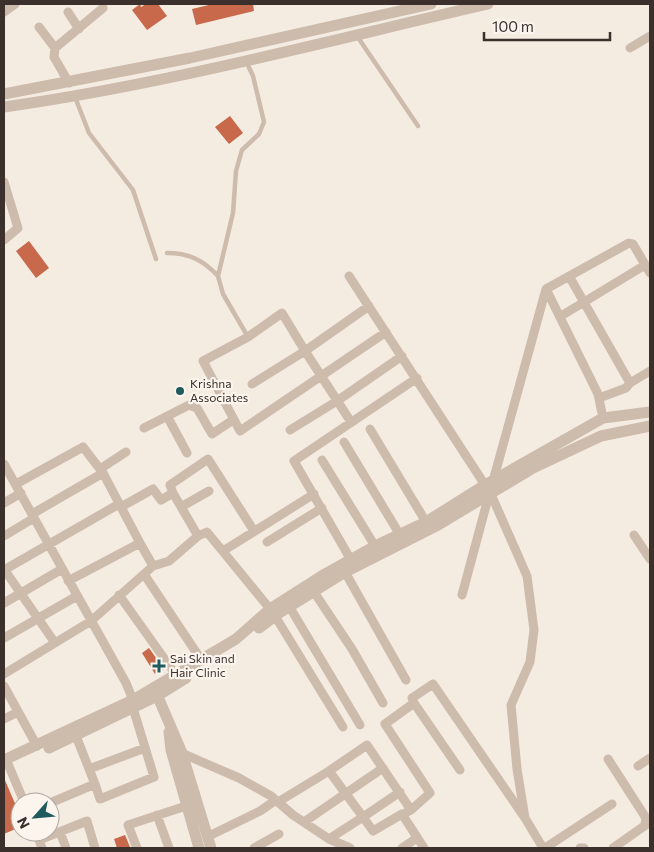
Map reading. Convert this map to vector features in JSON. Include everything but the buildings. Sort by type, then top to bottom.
[{"type":"street","points":[[4,12],[16,4]]},
{"type":"street","points":[[4,94],[69,83],[401,7],[431,4]]},
{"type":"street","points":[[4,107],[75,96],[245,60],[488,4]]},
{"type":"street","points":[[55,48],[103,8]]},
{"type":"street","points":[[68,12],[78,29]]},
{"type":"street","points":[[39,27],[55,48],[54,57],[69,83]]},
{"type":"street","points":[[630,48],[650,36]]},
{"type":"street","points":[[4,182],[18,228],[4,240]]},
{"type":"street","points":[[462,595],[489,488],[495,474],[546,290],[629,243],[632,244],[648,268],[561,316]]},
{"type":"street","points":[[349,276],[489,488],[527,576],[534,630],[530,662],[511,705],[517,768],[525,818]]},
{"type":"street","points":[[569,276],[630,382]]},
{"type":"street","points":[[546,290],[561,316],[599,398],[603,418]]},
{"type":"street","points":[[252,384],[305,351],[369,306]]},
{"type":"street","points":[[351,422],[337,401],[321,376],[305,351],[282,313],[248,337],[203,361],[233,420],[242,431],[321,376],[386,332]]},
{"type":"street","points":[[290,430],[337,401],[402,356]]},
{"type":"street","points":[[599,398],[626,388],[630,382],[650,371]]},
{"type":"street","points":[[351,560],[294,461],[417,378]]},
{"type":"street","points":[[144,428],[187,406],[194,406],[213,434],[233,420]]},
{"type":"street","points":[[156,691],[176,675],[236,639],[272,612],[375,546],[426,522],[489,488],[603,418],[650,412]]},
{"type":"street","points":[[168,416],[187,453]]},
{"type":"street","points":[[6,763],[76,736],[236,646],[272,612],[289,606],[345,572],[438,524],[489,488],[601,436],[650,426]]},
{"type":"street","points":[[370,429],[426,522]]},
{"type":"street","points":[[344,442],[400,535]]},
{"type":"street","points":[[16,484],[83,447],[101,471],[153,566]]},
{"type":"street","points":[[4,536],[126,452]]},
{"type":"street","points":[[198,536],[170,485],[208,459],[254,531]]},
{"type":"street","points":[[322,460],[375,546]]},
{"type":"street","points":[[4,464],[91,621],[133,704],[154,777],[100,799],[76,736]]},
{"type":"street","points":[[55,643],[4,569],[48,543],[153,490],[161,500],[173,493]]},
{"type":"street","points":[[181,507],[209,490]]},
{"type":"street","points":[[4,503],[21,493]]},
{"type":"street","points":[[223,551],[314,494]]},
{"type":"street","points":[[267,542],[322,508]]},
{"type":"street","points":[[4,674],[91,621],[153,566],[169,561],[198,536],[207,532],[272,612],[343,726]]},
{"type":"street","points":[[634,535],[650,559]]},
{"type":"street","points":[[68,581],[140,543]]},
{"type":"street","points":[[4,604],[62,569]]},
{"type":"street","points":[[345,572],[406,680]]},
{"type":"street","points":[[144,574],[202,661]]},
{"type":"street","points":[[314,592],[352,649],[383,703]]},
{"type":"street","points":[[120,595],[176,675]]},
{"type":"street","points":[[4,638],[77,596]]},
{"type":"street","points":[[289,606],[360,725]]},
{"type":"street","points":[[460,770],[412,698],[433,684],[544,848],[612,804]]},
{"type":"street","points":[[4,686],[37,746]]},
{"type":"street","points":[[156,691],[209,843],[329,771],[367,745],[411,810]]},
{"type":"street","points":[[329,771],[373,831],[411,810],[430,793],[385,724],[414,703]]},
{"type":"street","points":[[6,763],[37,746],[133,704]]},
{"type":"street","points":[[4,720],[18,712]]},
{"type":"street","points":[[89,769],[146,748]]},
{"type":"street","points":[[177,751],[239,778],[277,801],[330,839],[350,848]]},
{"type":"street","points":[[177,751],[186,806],[199,848]]},
{"type":"street","points":[[638,766],[650,758]]},
{"type":"street","points":[[608,759],[648,823],[613,848]]},
{"type":"street","points":[[6,763],[19,792]]},
{"type":"street","points":[[304,822],[383,768]]},
{"type":"street","points":[[60,799],[95,784]]},
{"type":"street","points":[[330,839],[400,792]]},
{"type":"street","points":[[137,848],[128,825],[186,806]]},
{"type":"street","points":[[402,814],[424,848]]},
{"type":"street","points":[[157,815],[169,848]]},
{"type":"street","points":[[66,848],[60,832],[87,821],[96,848]]},
{"type":"street","points":[[254,848],[279,834]]},
{"type":"street","points":[[402,848],[417,838]]},
{"type":"lane","points":[[356,34],[418,126]]},
{"type":"lane","points":[[245,60],[253,76],[264,122],[259,134],[242,150],[238,164],[233,213],[218,276],[223,294],[248,337]]},
{"type":"lane","points":[[75,96],[89,133],[133,190],[156,259]]},
{"type":"lane","points":[[167,253],[182,253],[195,257],[218,276]]},
{"type":"place","name":"Krishna Associates","points":[[180,391]]},
{"type":"place","name":"Sai Skin and Hair Clinic","points":[[159,666]]}]
